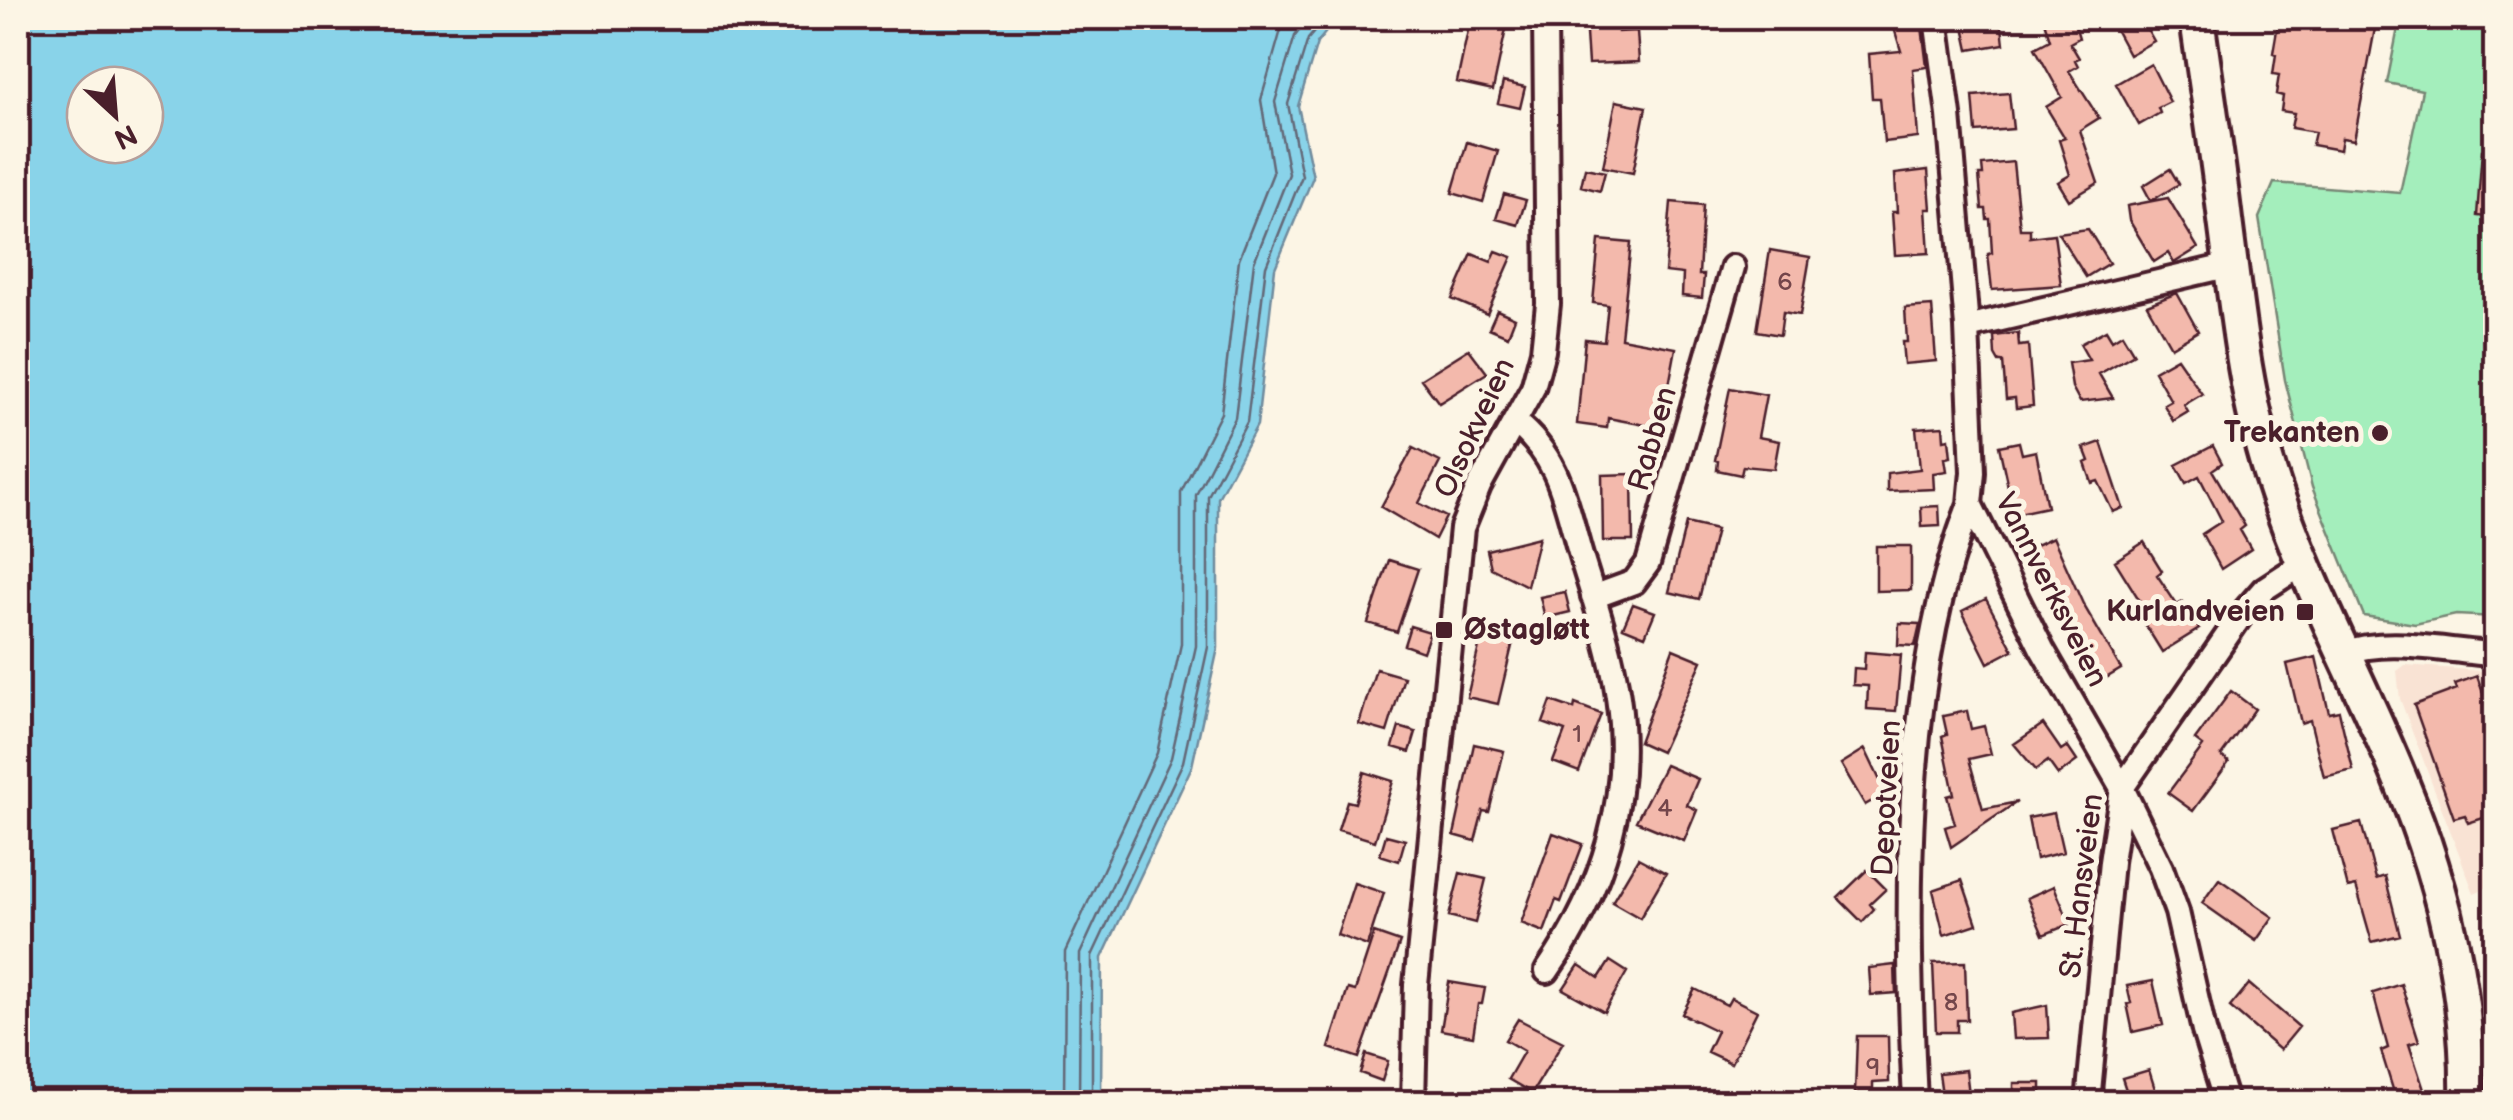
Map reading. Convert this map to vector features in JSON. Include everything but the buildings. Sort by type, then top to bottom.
[{"type":"main road","points":[[2197,18],[2231,265],[2260,437],[2304,563],[2405,794],[2444,910],[2460,1000],[2467,1102]]},
{"type":"street","name":"Olsokveien","points":[[1413,1102],[1416,985],[1458,552],[1469,506],[1533,388],[1548,324],[1546,18]]},
{"type":"street","name":"Vannverksveien","points":[[1936,18],[1945,70],[1967,327],[1974,472],[1970,504],[2042,649],[2122,788],[2161,868],[2177,912],[2204,1031],[2226,1102]]},
{"type":"street","points":[[1967,327],[2231,265]]},
{"type":"street","name":"Rabben","points":[[1593,597],[1634,582],[1648,563],[1734,267]]},
{"type":"street","points":[[1515,422],[1535,439],[1553,464],[1618,695],[1621,736],[1618,796],[1607,856],[1586,906],[1546,971]]},
{"type":"street","name":"Depotveien","points":[[1915,1102],[1912,899],[1922,704],[1940,598],[1954,544],[1970,504]]},
{"type":"street","name":"St. Hansveien","points":[[2088,1102],[2122,788],[2242,614],[2264,589],[2304,563]]},
{"type":"street","points":[[2343,653],[2361,646],[2385,645],[2496,654]]},
{"type":"shaded area","points":[[2405,665],[2495,672],[2495,884],[2474,893],[2400,699],[2397,671]]},
{"type":"green space","name":"Trekanten","points":[[2400,18],[2495,18],[2495,617],[2456,615],[2415,624],[2364,616],[2312,487],[2285,380],[2259,218],[2274,183],[2400,193],[2422,90],[2387,83]]},
{"type":"water","points":[[18,18],[1337,18],[1317,43],[1298,106],[1313,177],[1275,268],[1257,425],[1218,498],[1218,648],[1192,766],[1102,958],[1101,1102],[18,1102]]},
{"type":"place","name":"Trekanten","points":[[2380,433]]},
{"type":"place","name":"Kurlandveien","points":[[2305,612]]},
{"type":"place","name":"Østagløtt","points":[[1444,630]]}]
